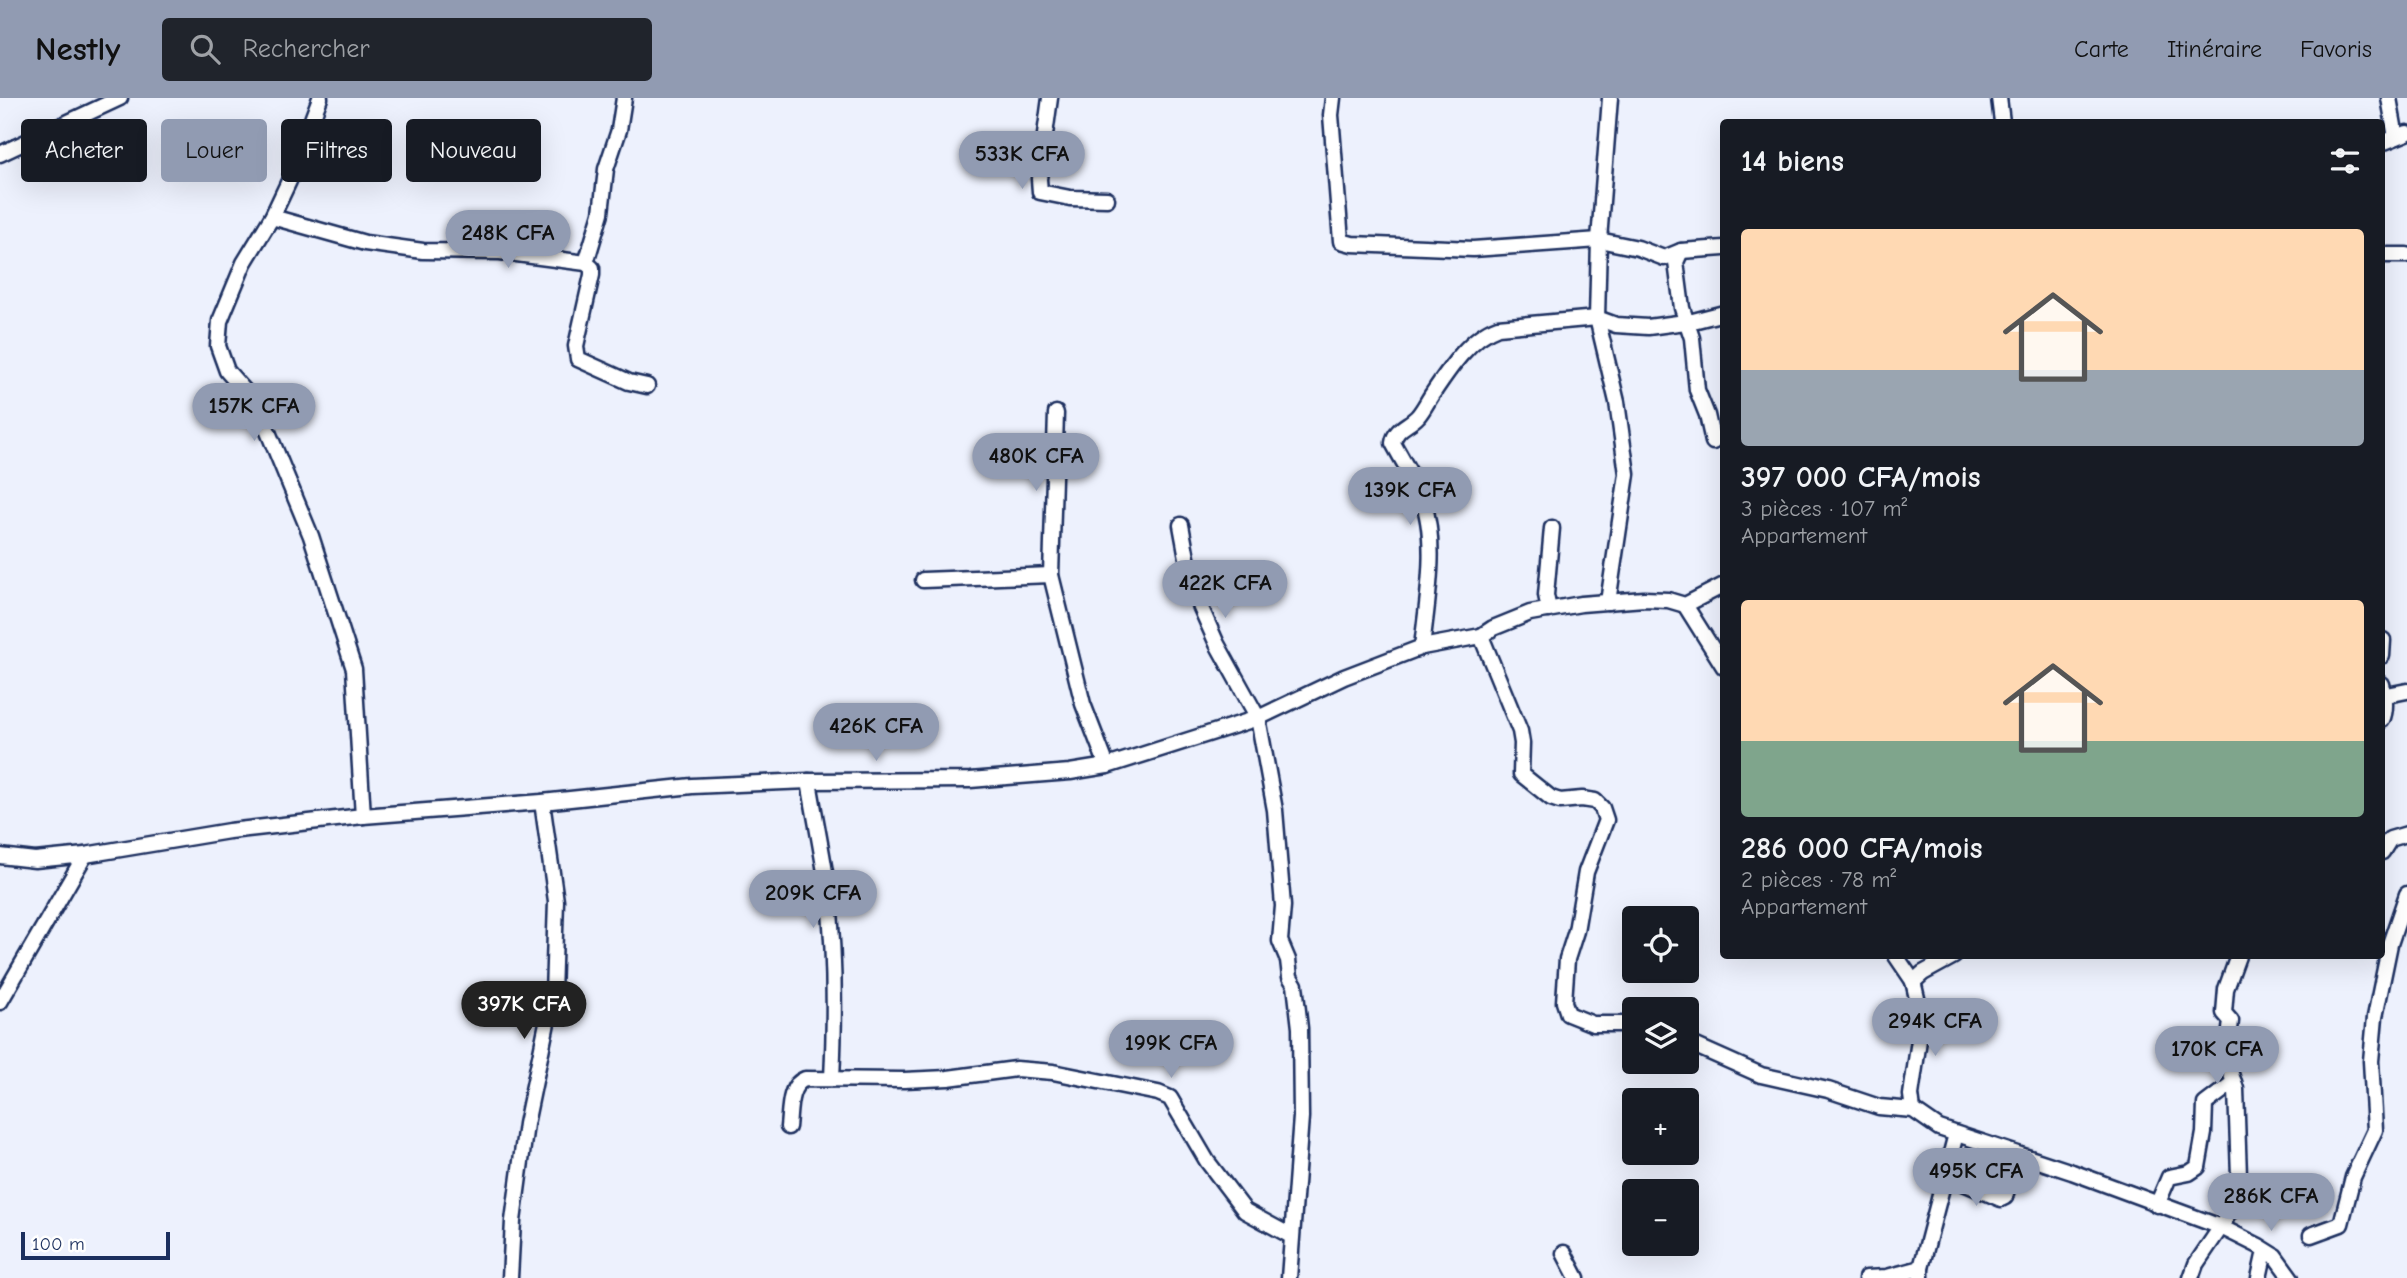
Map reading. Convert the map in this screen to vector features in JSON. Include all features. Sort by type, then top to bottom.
[{"type":"street","points":[[0,154],[120,98]]},
{"type":"street","points":[[320,98],[289,181],[272,217],[244,262],[220,321],[218,346],[227,371],[257,405],[311,536],[354,669],[363,816]]},
{"type":"street","points":[[586,263],[601,213],[607,169],[620,130],[624,98]]},
{"type":"street","points":[[1050,98],[1039,179],[1040,191],[1070,198],[1107,199]]},
{"type":"street","points":[[1333,98],[1331,115],[1341,241],[1352,244],[1473,249],[1599,240],[1638,248],[1664,258],[1681,251],[1720,247]]},
{"type":"street","points":[[1608,602],[1628,474],[1617,401],[1597,318],[1599,240],[1610,98]]},
{"type":"street","points":[[1999,98],[2002,119]]},
{"type":"street","points":[[2385,142],[2402,135],[2389,98]]},
{"type":"street","points":[[272,217],[365,243],[423,251],[500,251],[586,263],[592,268],[592,275],[576,346],[578,359],[629,382],[647,386]]},
{"type":"street","points":[[1681,251],[1676,262],[1682,308],[1692,338],[1697,390],[1707,415],[1713,442]]},
{"type":"street","points":[[2385,255],[2407,255]]},
{"type":"street","points":[[1422,647],[1430,569],[1429,529],[1422,497],[1393,443],[1399,430],[1418,417],[1459,359],[1485,331],[1498,327],[1597,318],[1616,325],[1648,327],[1688,322],[1720,314]]},
{"type":"street","points":[[1056,413],[1051,575],[1083,704],[1107,766]]},
{"type":"street","points":[[1181,525],[1190,574],[1201,608],[1217,644],[1258,718],[1275,810],[1283,906],[1280,941],[1288,960],[1300,1016],[1301,1118],[1289,1278]]},
{"type":"street","points":[[1549,610],[1546,595],[1552,528]]},
{"type":"street","points":[[923,580],[1051,575]]},
{"type":"street","points":[[1685,606],[1720,587]]},
{"type":"street","points":[[0,856],[35,860],[85,855],[229,831],[692,786],[809,781],[1004,779],[1107,766],[1258,718],[1344,677],[1422,647],[1481,636],[1493,628],[1530,613],[1608,602],[1668,600],[1685,606],[1720,661]]},
{"type":"street","points":[[1481,636],[1520,731],[1521,774],[1551,798],[1560,801],[1595,801],[1602,808],[1606,820],[1586,872],[1576,931],[1567,959],[1563,1002],[1568,1014],[1593,1024],[1622,1024]]},
{"type":"street","points":[[2385,692],[2407,691]]},
{"type":"street","points":[[809,781],[827,891],[833,959],[835,1017],[832,1079]]},
{"type":"street","points":[[510,1278],[513,1221],[526,1124],[553,994],[556,901],[542,802]]},
{"type":"street","points":[[2386,837],[2407,834]]},
{"type":"street","points":[[0,1002],[85,855]]},
{"type":"street","points":[[2311,1235],[2341,1224],[2353,1177],[2375,1130],[2371,1061],[2375,1017],[2390,944],[2407,894]]},
{"type":"street","points":[[1898,959],[1913,982],[1918,997],[1921,1026],[1911,1095],[1913,1110]]},
{"type":"street","points":[[1913,982],[1923,973],[1949,959]]},
{"type":"street","points":[[2191,1278],[2196,1264],[2238,1198],[2238,1116],[2228,1047],[2231,1021],[2224,1013],[2226,989],[2237,959]]},
{"type":"street","points":[[1699,1047],[1761,1075],[1828,1090],[1879,1107],[1913,1110],[1939,1128],[2072,1172],[2221,1227],[2259,1245],[2274,1256],[2291,1278]]},
{"type":"street","points":[[788,1127],[793,1087],[805,1079],[915,1080],[1016,1069],[1053,1072],[1158,1093],[1170,1098],[1215,1172],[1245,1211],[1291,1236]]},
{"type":"street","points":[[2157,1205],[2169,1177],[2189,1173],[2198,1167],[2204,1133],[2205,1104],[2234,1082]]},
{"type":"street","points":[[1866,1278],[1913,1274],[1947,1176],[1956,1134]]},
{"type":"street","points":[[1947,1176],[2001,1199],[2005,1197],[2016,1155]]},
{"type":"street","points":[[2259,1278],[2265,1251]]},
{"type":"street","points":[[1563,1253],[1577,1278]]}]
